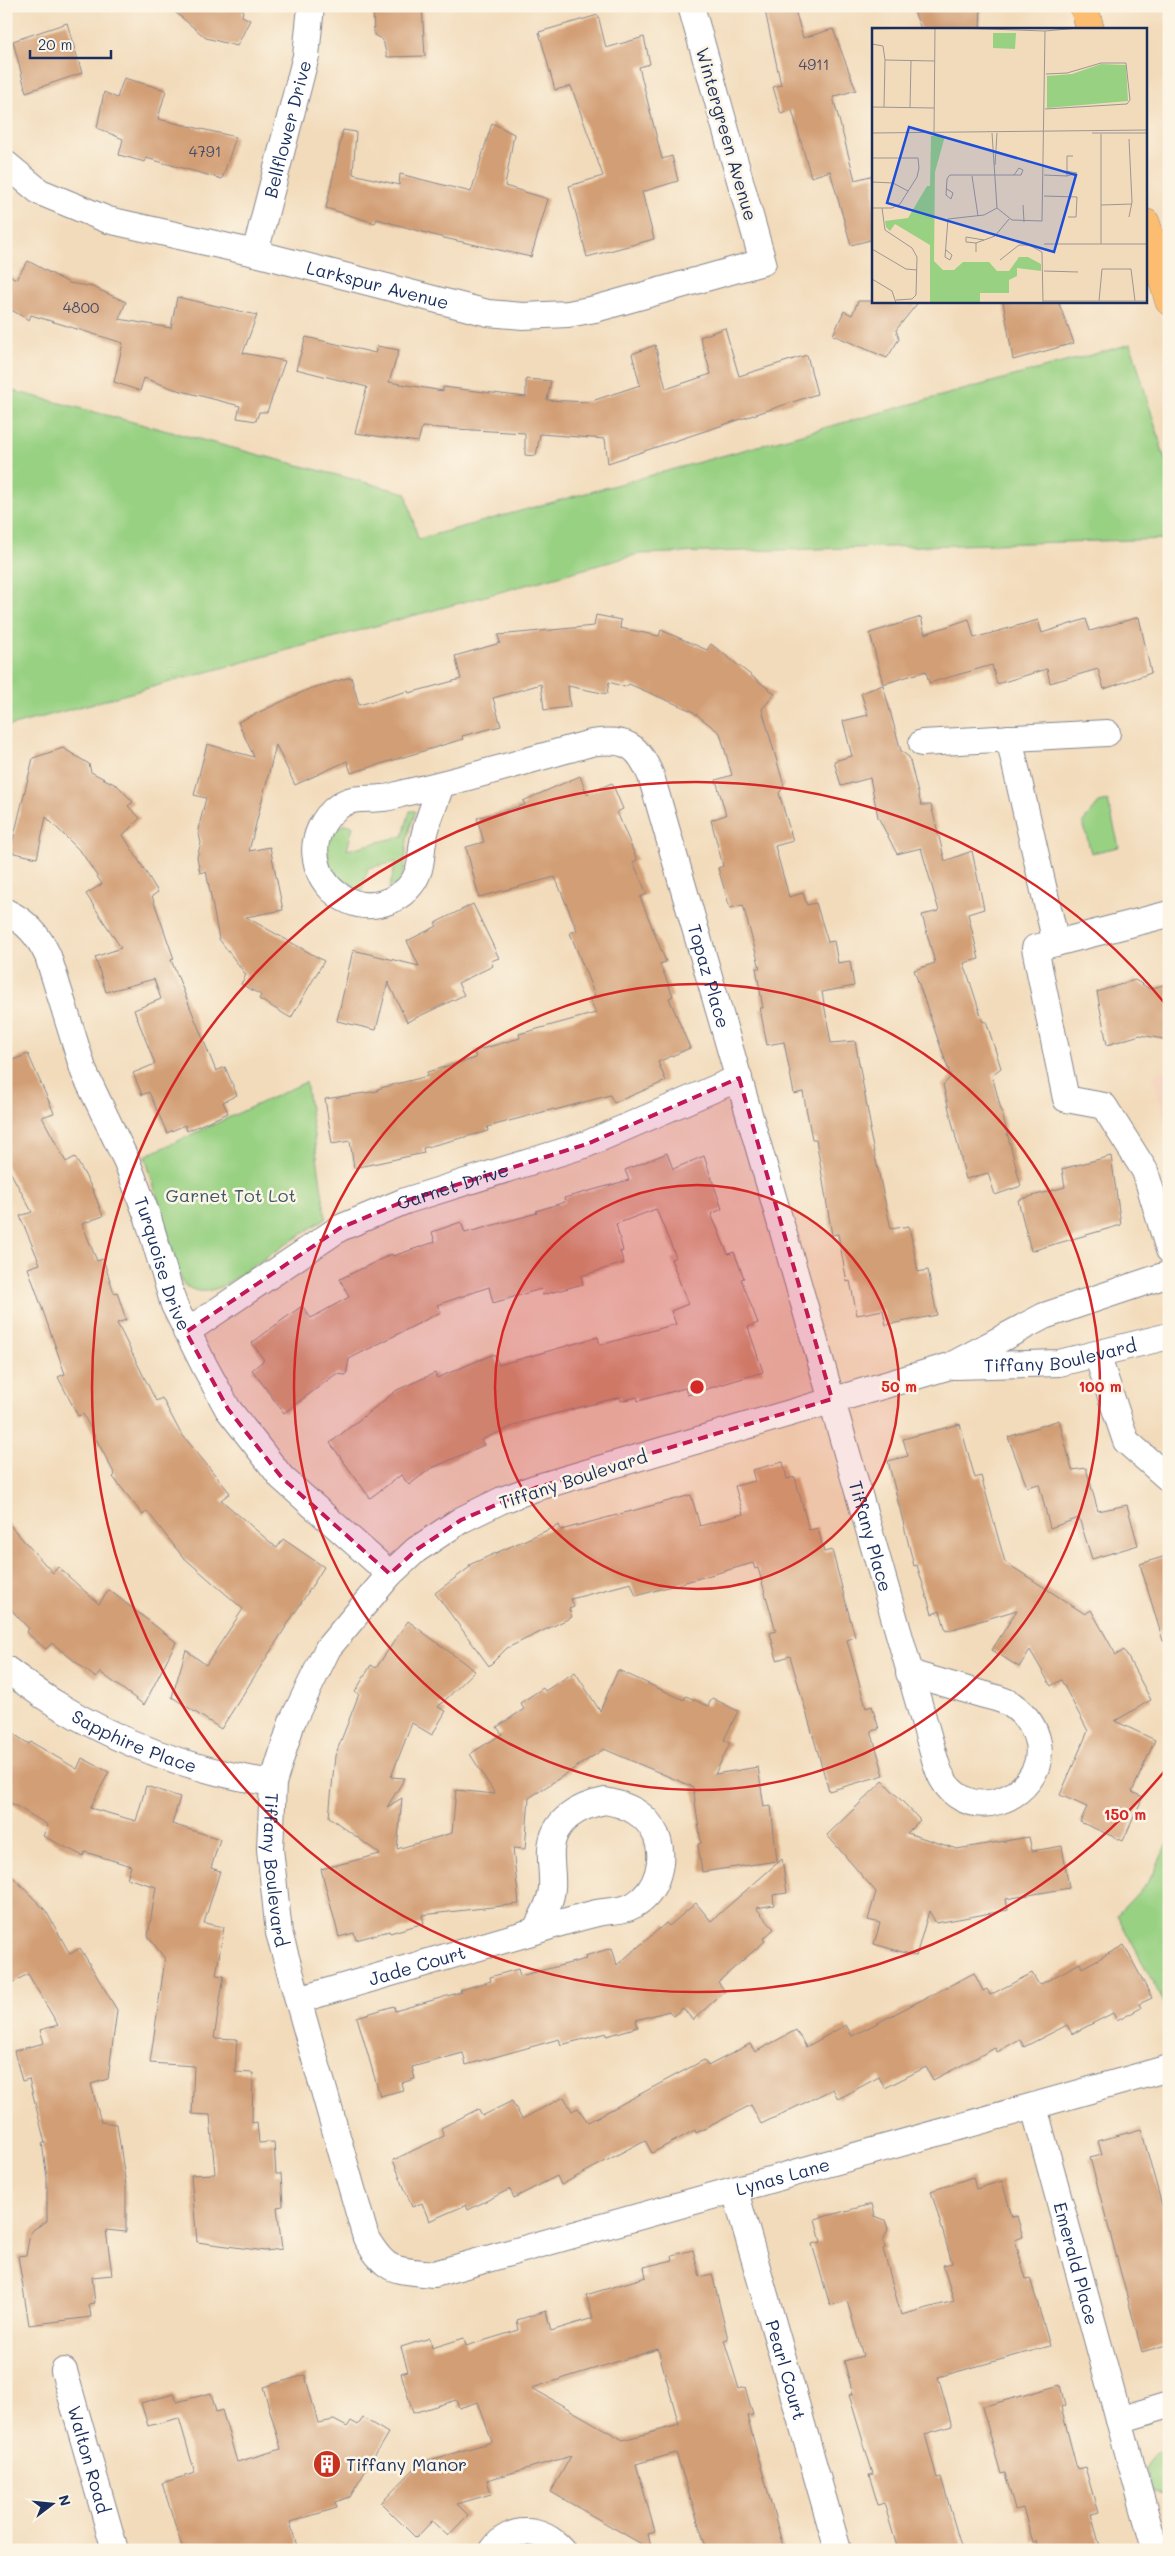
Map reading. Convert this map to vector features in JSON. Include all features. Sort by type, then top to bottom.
[{"type":"main road","points":[[1084,6],[1090,28]]},
{"type":"main road","points":[[1148,230],[1169,301]]},
{"type":"street","name":"Bellflower Drive","points":[[255,253],[306,56],[311,6]]},
{"type":"street","name":"Wintergreen Avenue","points":[[691,6],[763,262]]},
{"type":"street","name":"Larkspur Avenue","points":[[6,164],[40,192],[108,220],[255,253],[488,314],[523,316],[568,314],[595,309],[763,262]]},
{"type":"street","points":[[922,742],[1107,733]]},
{"type":"street","points":[[1009,738],[1056,943]]},
{"type":"street","name":"Topaz Place","points":[[442,785],[422,843],[422,859],[418,874],[409,888],[389,901],[366,905],[350,902],[336,894],[325,883],[318,868],[315,854],[316,840],[328,815],[339,806],[352,800],[366,797],[382,798],[442,785],[600,741],[608,740],[631,746],[643,757],[651,776],[832,1399]]},
{"type":"street","name":"Turquoise Drive","points":[[6,912],[22,920],[28,926],[40,939],[48,956],[84,1072],[127,1162],[148,1218],[167,1283],[186,1332],[228,1409],[282,1478],[390,1574]]},
{"type":"street","points":[[1169,914],[1035,948],[1066,1099],[1104,1106],[1145,1171],[1169,1250]]},
{"type":"street","name":"Garnet Drive","points":[[186,1332],[340,1228],[405,1201],[587,1144],[739,1078]]},
{"type":"street","name":"Tiffany Boulevard","points":[[395,2270],[376,2255],[366,2238],[279,1933],[273,1888],[270,1849],[274,1783],[292,1722],[328,1648],[390,1574],[416,1550],[454,1525],[502,1500],[535,1488],[832,1399],[950,1366],[1044,1316],[1169,1274]]},
{"type":"street","name":"Tiffany Boulevard","points":[[950,1366],[1059,1363],[1098,1355],[1169,1336]]},
{"type":"street","points":[[1098,1355],[1126,1441],[1169,1479]]},
{"type":"street","name":"Tiffany Place","points":[[832,1399],[909,1672],[941,1778],[957,1797],[980,1805],[1008,1799],[1024,1786],[1038,1765],[1040,1754],[1036,1734],[1028,1719],[1010,1703],[909,1672]]},
{"type":"street","name":"Sapphire Place","points":[[6,1669],[55,1704],[114,1736],[173,1760],[207,1770],[274,1783]]},
{"type":"street","name":"Jade Court","points":[[298,2000],[535,1930],[600,1912],[618,1911],[635,1904],[648,1893],[661,1860],[659,1843],[652,1826],[640,1814],[623,1804],[605,1801],[586,1805],[570,1814],[558,1829],[551,1847],[552,1886],[550,1900],[535,1930]]},
{"type":"street","name":"Lynas Lane","points":[[395,2270],[434,2274],[1169,2068]]},
{"type":"street","name":"Emerald Place","points":[[1034,2107],[1152,2538],[1162,2550]]},
{"type":"street","name":"Pearl Court","points":[[735,2191],[838,2550]]},
{"type":"street","name":"Walton Road","points":[[64,2371],[115,2550]]},
{"type":"street","points":[[1119,2420],[1169,2405]]},
{"type":"street","points":[[494,2550],[508,2536],[519,2532],[531,2531],[543,2534],[553,2540],[562,2550]]},
{"type":"highlighted area","points":[[739,1078],[832,1399],[535,1488],[461,1520],[416,1550],[390,1574],[282,1478],[228,1409],[186,1332],[340,1228],[405,1201],[587,1144]]},
{"type":"shaded area","points":[[1169,1070],[1169,1134],[1153,1074]]},
{"type":"green space","points":[[1131,344],[1169,473],[1169,539],[639,554],[6,727],[6,389],[406,493],[418,539]]},
{"type":"green space","points":[[1108,801],[1119,847],[1091,853],[1083,822],[1099,803]]},
{"type":"green space","points":[[410,811],[415,811],[415,814],[410,828],[400,883],[389,889],[396,862],[368,868],[360,897],[333,878],[325,841],[332,831],[345,824],[353,826],[347,850],[403,836]]},
{"type":"green space","name":"Garnet Tot Lot","points":[[306,1082],[326,1218],[223,1286],[201,1291],[187,1287],[182,1283],[145,1156]]},
{"type":"green space","points":[[1169,1841],[1169,2012],[1117,1915],[1149,1881]]},
{"type":"green space","points":[[1162,2450],[1169,2451],[1169,2470],[1165,2469],[1161,2480],[1167,2482],[1163,2495],[1152,2492],[1145,2469],[1154,2454]]},
{"type":"building","points":[[168,6],[244,6],[242,16],[250,20],[237,46],[206,38]]},
{"type":"building","points":[[373,6],[422,6],[425,56],[387,57],[383,40],[374,35]]},
{"type":"building","points":[[764,6],[794,6],[803,38],[833,29],[856,90],[833,97],[855,180],[872,176],[872,240],[851,245],[830,171],[811,177],[792,110],[781,114],[773,87],[781,85]]},
{"type":"building","points":[[912,6],[981,6],[980,28],[921,28]]},
{"type":"building","points":[[598,15],[606,48],[644,37],[650,64],[639,67],[662,159],[672,156],[678,181],[642,192],[654,239],[587,257],[569,186],[603,176],[571,86],[555,90],[539,32]]},
{"type":"building","points":[[67,23],[82,73],[26,92],[13,41]]},
{"type":"building","points":[[124,78],[166,90],[158,119],[236,137],[222,179],[146,158],[145,162],[119,155],[123,139],[97,128],[104,92],[117,98]]},
{"type":"building","points":[[492,123],[514,134],[505,186],[548,199],[531,257],[444,238],[377,219],[375,223],[326,208],[343,130],[356,132],[353,174],[399,185],[400,174],[471,192]]},
{"type":"building","points":[[28,261],[69,283],[93,287],[126,302],[119,319],[171,328],[177,297],[257,315],[243,353],[285,361],[267,412],[259,412],[256,421],[237,418],[240,406],[174,389],[144,378],[140,391],[114,382],[123,343],[31,315],[29,320],[6,307],[6,273],[16,279]]},
{"type":"building","points":[[858,301],[918,302],[896,330],[899,339],[887,358],[833,335],[844,311],[852,315]]},
{"type":"building","points":[[1003,302],[1058,302],[1074,343],[1013,360]]},
{"type":"building","points":[[725,328],[739,376],[807,355],[817,394],[608,463],[605,439],[540,434],[536,456],[525,455],[525,433],[422,427],[418,442],[355,433],[367,387],[296,369],[306,337],[375,353],[377,346],[399,350],[389,382],[443,391],[443,387],[526,397],[526,379],[551,381],[547,400],[589,402],[640,385],[632,354],[655,345],[666,389],[711,374],[700,337]]},
{"type":"building","points":[[596,615],[621,620],[620,628],[659,636],[661,630],[707,650],[711,644],[775,694],[762,709],[784,786],[779,793],[793,841],[775,846],[789,897],[803,893],[807,905],[816,903],[828,942],[834,941],[838,963],[850,961],[854,986],[822,992],[831,1043],[855,1041],[871,1129],[869,1129],[891,1229],[909,1226],[918,1272],[928,1270],[937,1315],[886,1325],[883,1310],[857,1315],[850,1281],[847,1282],[838,1234],[832,1235],[816,1139],[812,1139],[803,1092],[794,1094],[784,1042],[767,1045],[760,1008],[763,1008],[756,968],[760,968],[743,905],[730,908],[718,868],[723,866],[711,820],[726,815],[716,780],[732,775],[720,733],[692,711],[629,684],[625,687],[609,682],[607,694],[568,686],[570,707],[544,710],[541,684],[493,698],[501,726],[462,736],[463,739],[351,773],[347,761],[295,785],[276,745],[249,851],[270,847],[283,910],[246,917],[324,961],[291,1018],[259,999],[261,995],[241,984],[246,975],[219,939],[206,871],[200,873],[197,857],[201,843],[198,830],[206,798],[194,795],[207,744],[254,757],[238,722],[309,689],[351,677],[359,705],[408,691],[409,693],[461,679],[455,656],[500,643],[498,635],[594,626]]},
{"type":"building","points":[[921,617],[925,634],[969,619],[974,638],[1038,620],[1042,633],[1086,619],[1090,631],[1139,617],[1151,673],[1104,689],[1098,669],[1050,683],[1047,669],[997,684],[992,665],[929,683],[926,671],[883,684],[870,633]]},
{"type":"building","points":[[883,685],[901,751],[909,757],[921,805],[931,805],[945,861],[972,851],[984,909],[968,914],[979,959],[964,963],[983,1022],[986,1021],[1001,1068],[992,1075],[1021,1186],[995,1195],[988,1173],[966,1179],[943,1085],[951,1077],[914,970],[935,963],[922,915],[939,911],[921,848],[897,854],[878,817],[870,778],[841,786],[834,761],[852,756],[843,721],[868,715],[861,693]]},
{"type":"building","points":[[63,748],[89,764],[91,772],[118,786],[133,802],[128,806],[140,818],[123,835],[158,892],[152,896],[174,959],[171,960],[216,1071],[225,1067],[237,1095],[223,1102],[228,1113],[187,1131],[185,1125],[167,1133],[149,1092],[142,1095],[133,1073],[155,1064],[134,1010],[161,999],[154,979],[106,992],[95,957],[121,948],[86,894],[102,884],[82,853],[46,817],[37,858],[10,852],[33,758]]},
{"type":"building","points":[[580,776],[587,794],[612,783],[623,809],[617,812],[637,860],[633,862],[647,894],[640,897],[666,962],[660,964],[673,996],[669,998],[690,1048],[658,1062],[666,1081],[614,1103],[610,1095],[554,1109],[487,1127],[488,1131],[423,1148],[424,1153],[354,1168],[350,1141],[332,1144],[325,1099],[378,1091],[377,1089],[428,1076],[427,1072],[476,1058],[474,1051],[520,1038],[519,1034],[596,1013],[589,998],[595,996],[570,933],[577,930],[555,877],[479,897],[466,847],[484,842],[477,818],[525,805],[523,801]]},
{"type":"building","points":[[473,904],[499,958],[491,961],[493,966],[458,983],[464,995],[407,1022],[388,982],[376,1030],[337,1021],[353,950],[419,966],[407,941],[437,926],[435,923]]},
{"type":"building","points":[[1135,980],[1150,989],[1169,983],[1169,1040],[1140,1035],[1107,1045],[1097,992]]},
{"type":"building","points":[[28,1054],[54,1113],[42,1117],[66,1162],[75,1157],[92,1188],[103,1216],[82,1224],[97,1261],[103,1259],[114,1293],[117,1292],[126,1320],[117,1323],[156,1401],[162,1398],[180,1432],[230,1493],[221,1500],[277,1548],[283,1539],[324,1567],[221,1729],[172,1697],[186,1650],[206,1665],[243,1609],[182,1556],[147,1511],[143,1515],[113,1477],[115,1475],[83,1414],[78,1416],[58,1377],[65,1374],[28,1268],[40,1264],[20,1216],[32,1212],[6,1164],[6,1063]]},
{"type":"building","points":[[667,1153],[673,1169],[704,1156],[722,1209],[711,1214],[728,1254],[734,1252],[744,1278],[741,1279],[758,1323],[748,1327],[763,1372],[687,1395],[685,1388],[638,1401],[637,1397],[621,1401],[620,1397],[523,1422],[481,1440],[484,1445],[430,1469],[409,1485],[401,1475],[370,1498],[330,1443],[397,1390],[435,1373],[437,1378],[494,1354],[499,1365],[598,1337],[600,1345],[676,1324],[671,1311],[688,1304],[671,1259],[676,1257],[656,1209],[616,1224],[623,1251],[620,1252],[624,1263],[581,1276],[583,1284],[542,1295],[541,1289],[493,1303],[489,1287],[437,1305],[441,1312],[349,1359],[346,1375],[336,1374],[284,1413],[252,1370],[264,1360],[252,1343],[281,1321],[302,1306],[311,1318],[349,1297],[340,1279],[392,1254],[393,1256],[435,1242],[432,1232],[461,1222],[465,1233],[537,1213],[536,1211],[565,1202],[564,1198],[629,1180],[625,1170]]},
{"type":"building","points":[[1111,1156],[1121,1225],[1031,1251],[1018,1200],[1065,1187],[1062,1169]]},
{"type":"building","points":[[1059,1420],[1072,1470],[1086,1468],[1098,1511],[1127,1505],[1138,1545],[1092,1559],[1079,1518],[1050,1528],[1039,1484],[1027,1487],[1008,1437]]},
{"type":"building","points":[[960,1424],[975,1478],[981,1476],[1005,1562],[1085,1614],[1091,1610],[1116,1655],[1124,1650],[1151,1700],[1115,1721],[1155,1740],[1132,1792],[1143,1797],[1123,1841],[1080,1822],[1087,1807],[1060,1795],[1088,1731],[1061,1680],[1051,1686],[1030,1650],[1019,1667],[992,1650],[1017,1610],[946,1631],[940,1611],[932,1614],[917,1565],[914,1566],[888,1461],[908,1456],[903,1439]]},
{"type":"building","points":[[783,1462],[787,1479],[795,1477],[809,1530],[818,1528],[824,1552],[832,1550],[855,1637],[847,1640],[866,1708],[872,1706],[879,1729],[871,1731],[884,1775],[829,1791],[790,1656],[777,1660],[770,1633],[776,1631],[758,1568],[755,1569],[753,1563],[636,1596],[631,1583],[571,1599],[574,1607],[569,1609],[572,1617],[507,1648],[489,1666],[435,1593],[470,1567],[469,1565],[559,1525],[561,1530],[691,1495],[700,1526],[743,1514],[735,1486],[755,1481],[752,1470]]},
{"type":"building","points":[[6,1521],[53,1573],[58,1567],[99,1604],[109,1590],[176,1642],[144,1705],[100,1672],[96,1678],[52,1643],[46,1649],[26,1632],[29,1629],[6,1604]]},
{"type":"building","points":[[1169,1555],[1169,1640],[1163,1641],[1140,1564]]},
{"type":"building","points":[[408,1621],[475,1671],[438,1707],[446,1711],[432,1735],[412,1723],[391,1777],[405,1778],[387,1807],[402,1798],[397,1849],[452,1833],[456,1790],[495,1794],[470,1754],[502,1734],[497,1727],[524,1709],[520,1703],[543,1688],[545,1691],[575,1672],[600,1711],[618,1670],[684,1700],[686,1696],[708,1706],[712,1698],[738,1711],[724,1740],[730,1743],[715,1774],[758,1767],[764,1807],[771,1806],[777,1861],[702,1872],[698,1844],[701,1843],[693,1787],[604,1749],[529,1798],[525,1849],[513,1848],[519,1904],[422,1915],[424,1923],[390,1933],[389,1931],[356,1940],[354,1933],[339,1937],[321,1869],[380,1854],[329,1817],[335,1756],[359,1694],[355,1692],[371,1665],[376,1668]]},
{"type":"building","points":[[6,1729],[29,1744],[31,1742],[77,1769],[82,1758],[109,1772],[90,1808],[136,1821],[146,1786],[180,1797],[172,1824],[220,1839],[211,1868],[220,1871],[204,1923],[224,1927],[216,1975],[224,1976],[214,2038],[237,2039],[235,2072],[253,2073],[252,2123],[257,2122],[259,2143],[274,2142],[276,2174],[281,2174],[283,2206],[277,2207],[282,2249],[265,2251],[197,2242],[191,2175],[215,2174],[210,2115],[192,2114],[194,2066],[150,2063],[165,1959],[148,1936],[156,1887],[127,1878],[131,1866],[85,1852],[83,1856],[43,1836],[48,1825],[6,1800]]},
{"type":"building","points":[[883,1781],[920,1820],[907,1833],[957,1849],[1029,1837],[1032,1851],[1062,1846],[1069,1888],[1006,1899],[1008,1910],[936,1923],[929,1911],[916,1956],[874,1944],[880,1923],[868,1920],[876,1892],[827,1835]]},
{"type":"building","points":[[782,1859],[787,1893],[773,1895],[774,1905],[756,1908],[774,1929],[763,1939],[765,1941],[718,1982],[725,1991],[693,2020],[683,2008],[673,2016],[669,2011],[636,2020],[638,2027],[607,2036],[607,2033],[561,2045],[559,2039],[466,2065],[463,2053],[412,2067],[415,2079],[401,2083],[403,2090],[380,2096],[357,2017],[394,2006],[395,2011],[461,1992],[460,1990],[491,1981],[490,1977],[518,1969],[520,1976],[586,1959],[585,1956],[612,1948],[617,1965],[666,1923],[669,1926],[696,1903],[711,1921]]},
{"type":"building","points":[[6,1870],[46,1911],[70,1954],[80,1948],[117,2010],[108,2079],[91,2084],[101,2122],[117,2124],[126,2186],[126,2232],[106,2230],[112,2275],[92,2277],[95,2303],[89,2304],[91,2317],[29,2325],[18,2256],[26,2255],[30,2234],[34,2229],[47,2221],[47,2178],[42,2143],[45,2143],[29,2079],[22,2081],[14,2051],[44,2043],[40,2030],[58,2025],[28,1974],[6,1986]]},
{"type":"building","points":[[1124,1945],[1152,1998],[1139,2004],[1141,2008],[1117,2021],[1113,2013],[1072,2034],[1067,2025],[1024,2047],[1020,2039],[997,2052],[995,2048],[933,2080],[926,2067],[885,2088],[879,2077],[838,2099],[833,2089],[761,2124],[751,2105],[696,2133],[695,2130],[652,2153],[645,2140],[561,2185],[557,2176],[514,2198],[510,2189],[468,2210],[466,2205],[429,2221],[422,2203],[412,2207],[393,2160],[444,2136],[441,2128],[478,2109],[482,2116],[512,2101],[522,2119],[564,2097],[572,2111],[578,2108],[588,2122],[704,2060],[708,2066],[750,2044],[755,2052],[796,2030],[806,2047],[846,2025],[852,2036],[974,1973],[983,1991],[987,1989],[990,1995],[1032,1973],[1039,1985],[1080,1963],[1082,1968]]},
{"type":"building","points":[[1141,2129],[1169,2231],[1169,2344],[1142,2352],[1090,2158],[1102,2155],[1098,2141]]},
{"type":"building","points":[[973,2177],[976,2189],[1002,2181],[1012,2217],[1017,2216],[1023,2237],[1015,2240],[1026,2279],[1030,2278],[1050,2346],[938,2377],[952,2426],[925,2434],[937,2478],[941,2477],[962,2550],[898,2550],[884,2503],[878,2505],[869,2475],[873,2474],[849,2395],[853,2394],[844,2361],[863,2356],[847,2301],[830,2305],[812,2244],[821,2242],[815,2219],[872,2204],[875,2216],[885,2220],[888,2229],[883,2241],[885,2248],[883,2249],[901,2315],[954,2301],[943,2265],[952,2263],[931,2191]]},
{"type":"building","points":[[693,2250],[700,2277],[712,2274],[728,2339],[724,2340],[739,2389],[745,2387],[753,2415],[747,2416],[784,2550],[707,2550],[676,2453],[636,2464],[655,2532],[648,2534],[652,2550],[551,2492],[571,2456],[487,2480],[491,2494],[457,2504],[468,2515],[448,2536],[432,2521],[416,2538],[381,2503],[420,2463],[492,2442],[478,2402],[459,2408],[456,2400],[413,2413],[401,2373],[408,2371],[401,2347],[430,2338],[432,2348],[464,2338],[466,2346],[519,2330],[517,2320],[546,2311],[551,2331],[593,2318],[586,2295],[646,2277],[644,2267],[673,2260],[672,2255]],"holes":[[[658,2349],[679,2425],[623,2440],[532,2388]]]},
{"type":"building","points":[[305,2375],[318,2423],[334,2420],[347,2427],[351,2421],[358,2425],[363,2418],[388,2433],[350,2497],[335,2502],[337,2508],[290,2522],[298,2550],[183,2550],[162,2483],[195,2473],[179,2418],[148,2426],[141,2403],[174,2394],[177,2402],[211,2393],[216,2412],[222,2410],[237,2462],[281,2449],[263,2387]]},
{"type":"building","points":[[1060,2385],[1065,2405],[1061,2407],[1077,2469],[1085,2467],[1098,2512],[1091,2514],[1101,2550],[1038,2550],[1036,2541],[1033,2542],[1023,2508],[1015,2510],[1005,2473],[1001,2474],[982,2407]]},
{"type":"place","name":"Tiffany Manor","points":[[327,2464]]}]
